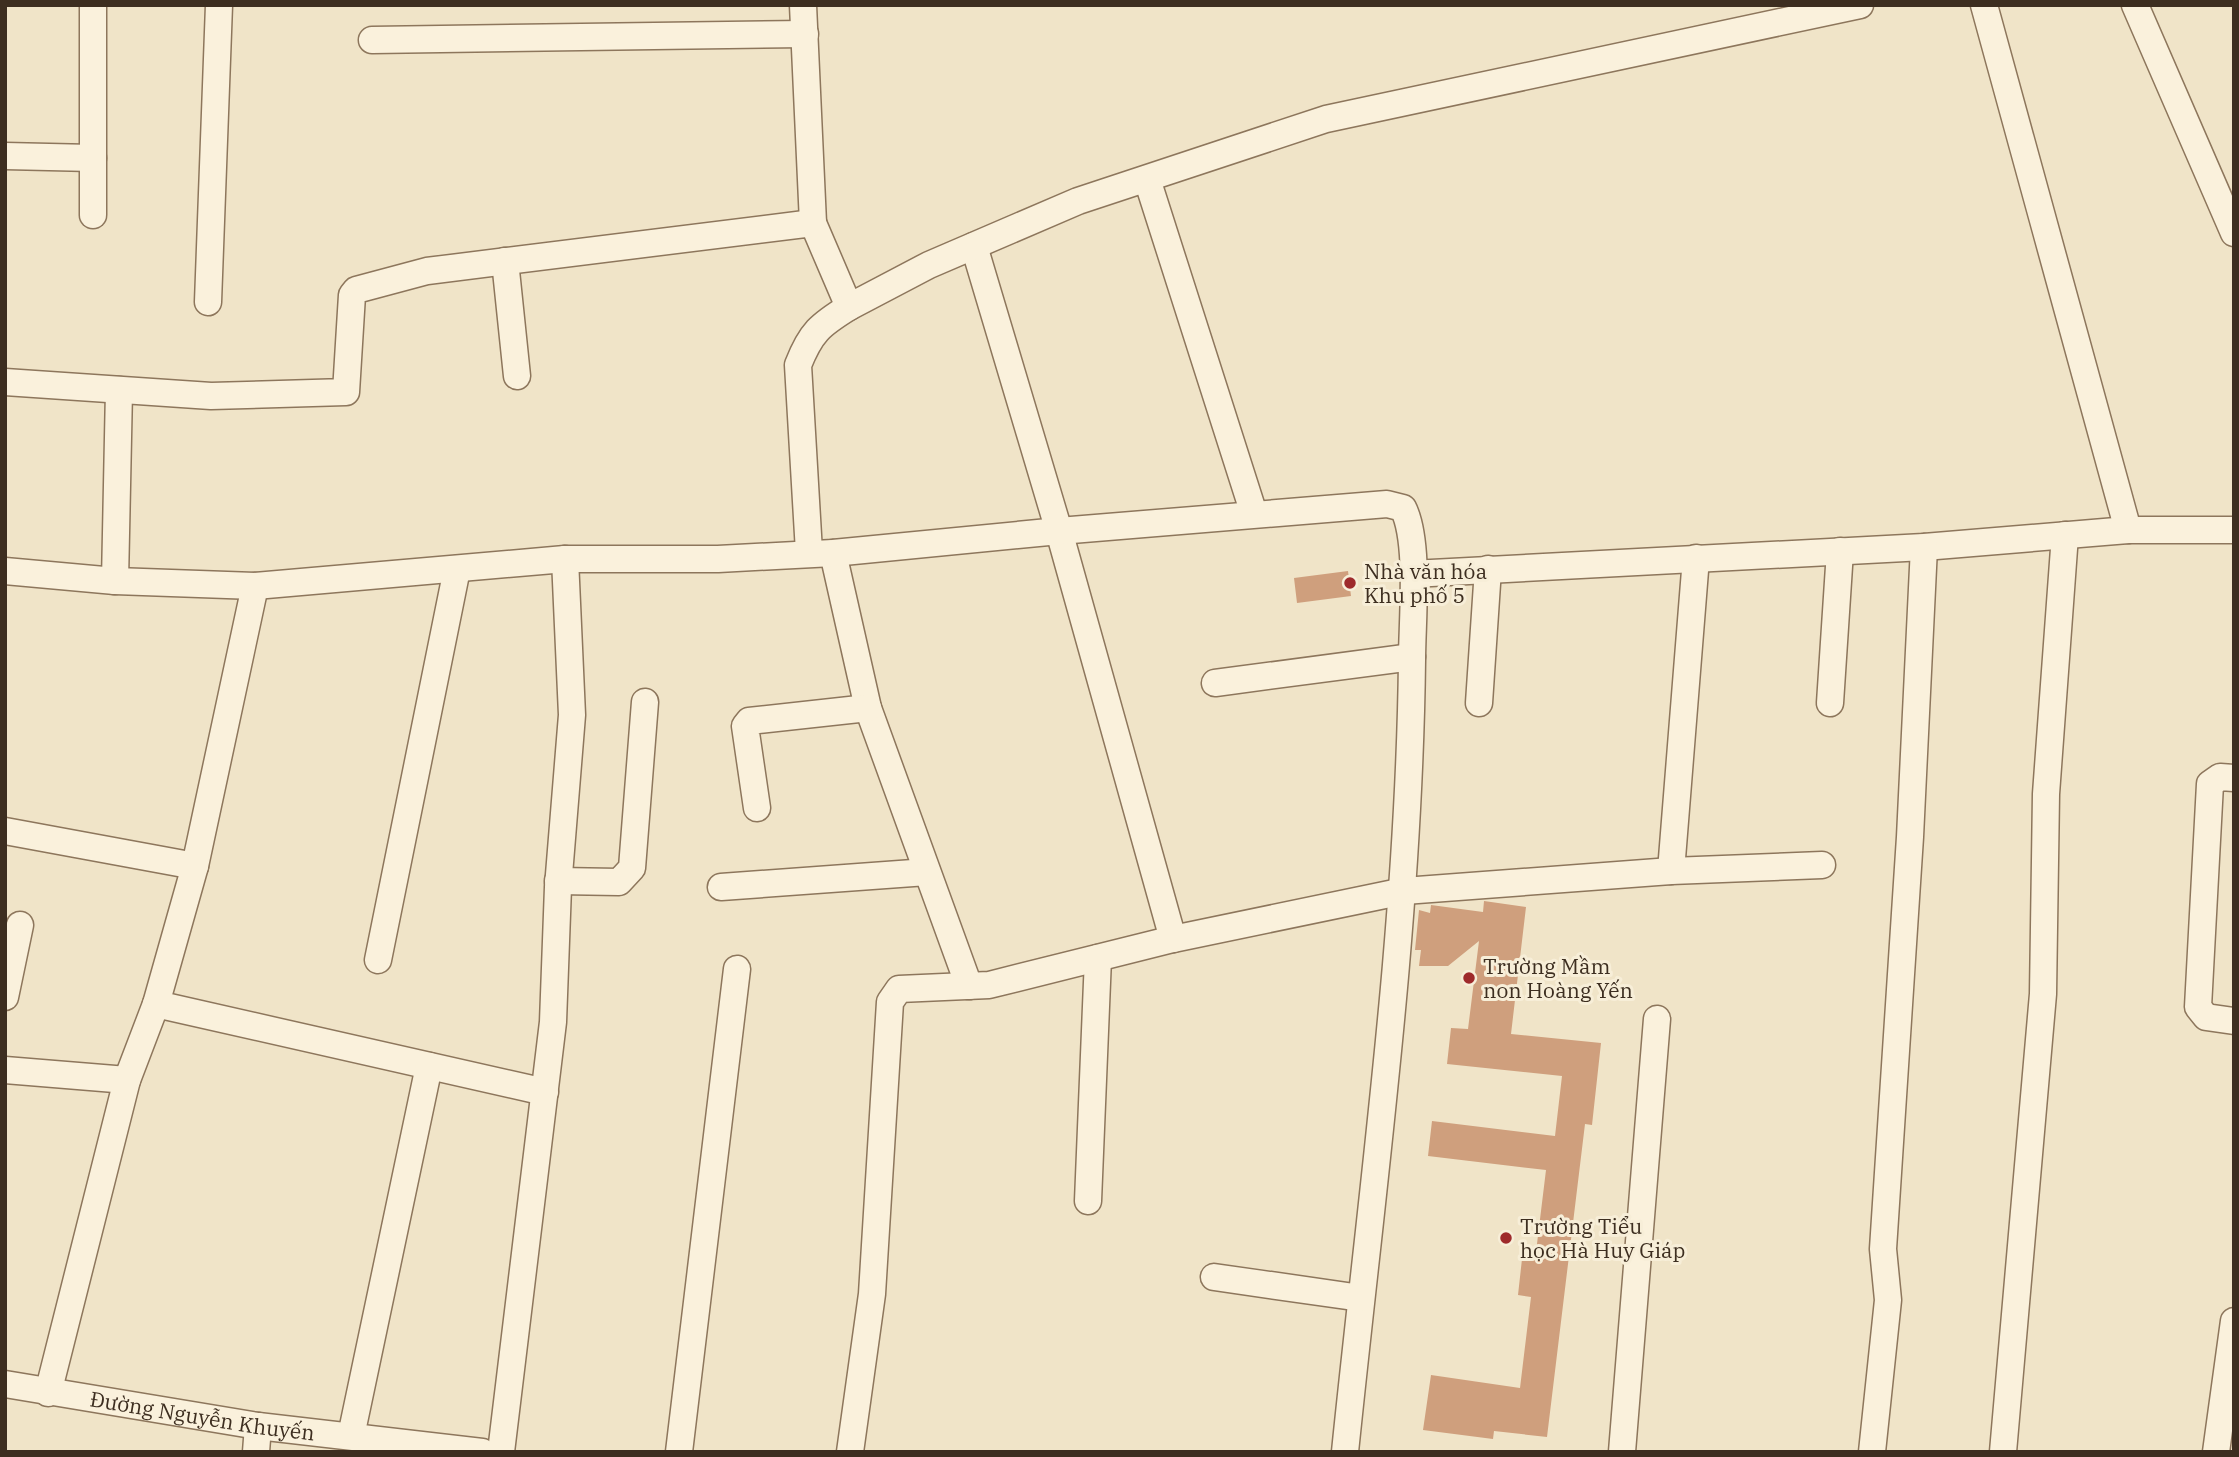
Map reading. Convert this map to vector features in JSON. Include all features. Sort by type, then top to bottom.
[{"type":"street","points":[[93,5],[93,215]]},
{"type":"street","points":[[208,302],[219,5]]},
{"type":"street","points":[[803,5],[813,223],[849,307]]},
{"type":"street","points":[[969,986],[868,708],[820,553],[798,365],[808,339],[820,325],[929,265],[1078,201],[1326,119],[1860,5]]},
{"type":"street","points":[[1984,5],[2128,530]]},
{"type":"street","points":[[2134,5],[2234,233]]},
{"type":"street","points":[[372,40],[804,34]]},
{"type":"street","points":[[5,156],[93,158]]},
{"type":"street","points":[[1147,178],[1254,514]]},
{"type":"street","points":[[5,382],[211,396],[346,392],[352,295],[356,290],[427,271],[813,223]]},
{"type":"street","points":[[974,246],[1059,531],[1172,939]]},
{"type":"street","points":[[505,261],[517,376]]},
{"type":"street","points":[[116,581],[119,390]]},
{"type":"street","points":[[5,572],[116,581],[255,586],[565,559],[718,559],[820,553],[1254,514],[1387,504],[1403,508],[1410,521],[1412,574],[1404,891],[1345,1452]]},
{"type":"street","points":[[1412,574],[1924,547],[2128,530],[2234,530]]},
{"type":"street","points":[[2003,1452],[2043,993],[2046,794],[2065,535]]},
{"type":"street","points":[[1872,1452],[1888,1300],[1883,1249],[1910,837],[1924,547]]},
{"type":"street","points":[[1830,703],[1840,551]]},
{"type":"street","points":[[1671,871],[1696,558]]},
{"type":"street","points":[[501,1452],[554,1022],[558,881],[572,715],[565,559]]},
{"type":"street","points":[[379,960],[457,569]]},
{"type":"street","points":[[1479,703],[1488,569]]},
{"type":"street","points":[[48,1393],[127,1080],[156,1004],[195,866],[255,586]]},
{"type":"street","points":[[1215,683],[1412,656]]},
{"type":"street","points":[[558,881],[619,882],[632,868],[645,702]]},
{"type":"street","points":[[757,808],[745,726],[749,722],[868,708]]},
{"type":"street","points":[[2234,778],[2220,777],[2210,784],[2198,1007],[2206,1017],[2234,1021]]},
{"type":"street","points":[[5,831],[195,866]]},
{"type":"street","points":[[850,1452],[872,1294],[890,1002],[899,989],[969,986],[1021,978],[1172,939],[1404,891],[1671,871],[1822,865]]},
{"type":"street","points":[[720,887],[927,872]]},
{"type":"street","points":[[5,997],[20,925]]},
{"type":"street","points":[[1088,1201],[1098,958]]},
{"type":"street","points":[[679,1452],[737,969]]},
{"type":"street","points":[[156,1004],[545,1091]]},
{"type":"street","points":[[1622,1452],[1657,1019]]},
{"type":"street","points":[[351,1436],[429,1066]]},
{"type":"street","points":[[5,1070],[127,1080]]},
{"type":"street","points":[[1214,1276],[1361,1298]]},
{"type":"street","points":[[2216,1452],[2234,1321]]},
{"type":"street","name":"Đường Nguyễn Khuyến","points":[[5,1384],[257,1439],[351,1436],[482,1452]]},
{"type":"building","points":[[1348,571],[1351,596],[1297,603],[1294,578]]},
{"type":"building","points":[[1484,901],[1526,907],[1511,1034],[1601,1043],[1592,1125],[1585,1124],[1547,1437],[1494,1431],[1493,1439],[1423,1430],[1431,1375],[1520,1388],[1531,1297],[1518,1295],[1523,1250],[1536,1252],[1546,1170],[1428,1156],[1432,1121],[1555,1136],[1562,1076],[1447,1064],[1451,1028],[1468,1029],[1479,941],[1448,966],[1419,966],[1421,950],[1415,950],[1419,910],[1430,913],[1431,905],[1483,912]]},
{"type":"place","name":"Nhà văn hóa Khu phố 5","points":[[1350,583]]},
{"type":"place","name":"Trường Mầm non Hoàng Yến","points":[[1469,978]]},
{"type":"place","name":"Trường Tiểu học Hà Huy Giáp","points":[[1506,1238]]}]
